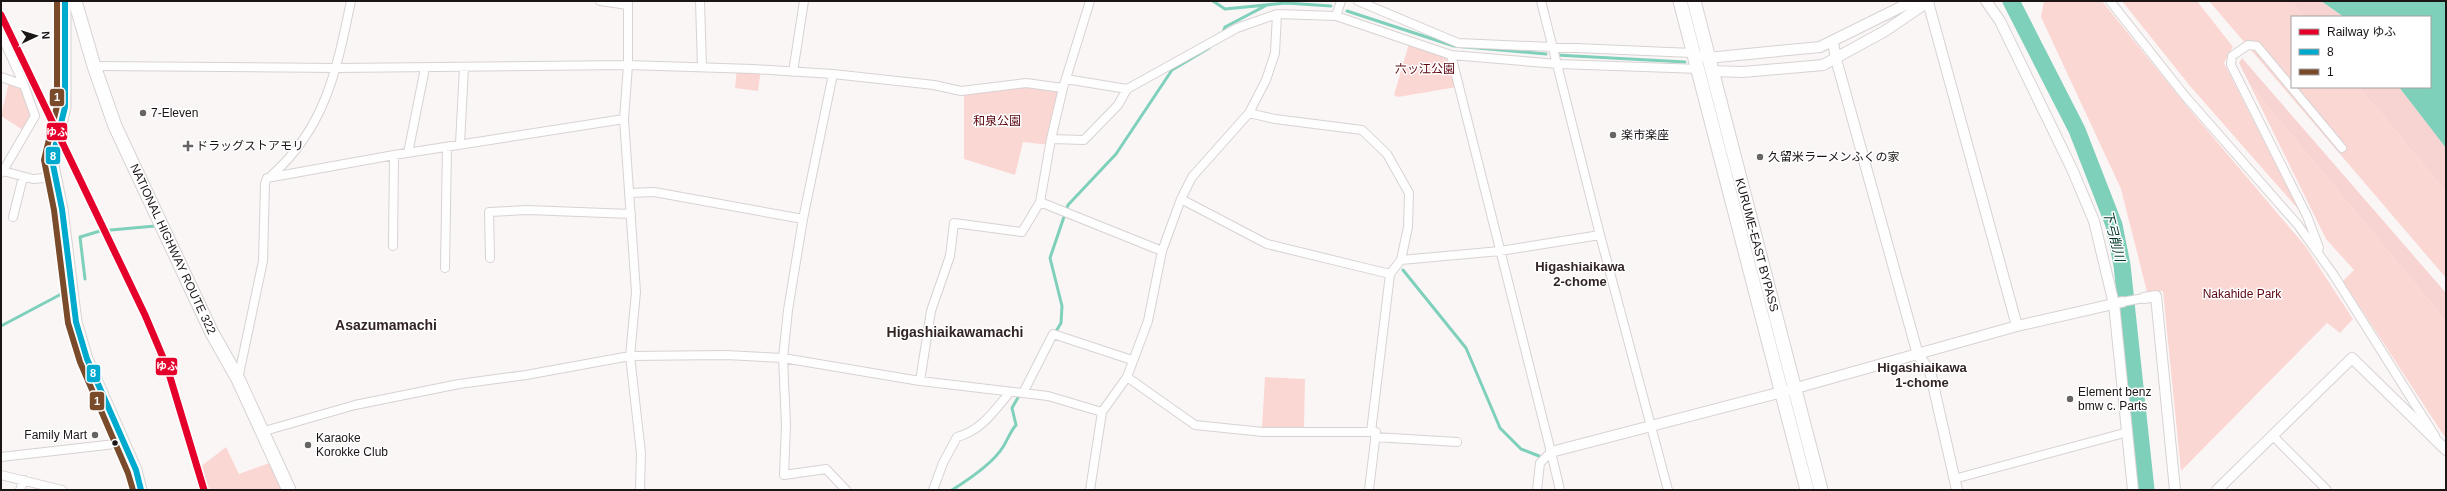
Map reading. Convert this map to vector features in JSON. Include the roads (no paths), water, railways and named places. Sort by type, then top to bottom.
[{"type":"highway","name":"NATIONAL HIGHWAY ROUTE 322","points":[[75,1],[94,66],[115,126],[211,331],[238,379],[261,432],[289,490]]},
{"type":"highway","name":"KURUME-EAST BYPASS","points":[[1680,1],[1696,69],[1782,392],[1806,490]]},
{"type":"highway","name":"KURUME-EAST BYPASS","points":[[1694,1],[1709,65],[1821,490]]},
{"type":"main road","points":[[65,1],[66,107],[53,153],[76,322],[87,359],[136,470],[141,490]]},
{"type":"street","points":[[238,379],[263,260],[265,184],[267,178],[293,154],[312,129],[328,96],[337,68],[351,1]]},
{"type":"street","points":[[600,1],[628,3],[628,65],[624,118],[636,292],[630,356],[641,453],[640,490]]},
{"type":"street","points":[[700,1],[702,67]]},
{"type":"street","points":[[793,72],[804,1]]},
{"type":"street","points":[[920,381],[931,311],[946,270],[954,224],[1022,232],[1040,202],[1051,139],[1063,88],[1090,1]]},
{"type":"street","points":[[1336,16],[1342,1]]},
{"type":"street","points":[[1358,1],[1458,43],[1692,53],[1709,65],[1743,72],[1823,65],[1885,31],[1926,1],[2018,326]]},
{"type":"street","points":[[1541,1],[1600,235],[1668,490]]},
{"type":"street","points":[[1051,139],[1084,140],[1118,105],[1127,89],[1237,28],[1277,14],[1336,16],[1450,55],[1558,64],[1696,69],[1709,65],[1820,47],[1913,1]]},
{"type":"street","points":[[1986,1],[2000,21],[2072,169],[2094,221],[2118,303],[2134,490]]},
{"type":"street","points":[[2110,1],[2186,96],[2298,225],[2322,258],[2443,447]]},
{"type":"street","points":[[1090,490],[1102,412],[1127,377],[1148,320],[1162,251],[1181,199],[1192,177],[1249,113],[1266,80],[1275,53],[1277,14]]},
{"type":"street","points":[[1,34],[24,85],[35,116],[2,171],[23,178],[56,177]]},
{"type":"street","points":[[1834,41],[1836,59],[1918,355],[1930,371],[1957,490]]},
{"type":"street","points":[[2291,87],[2257,46],[2248,45],[2232,56],[2232,65],[2307,216],[2322,258]]},
{"type":"street","points":[[1450,55],[1560,490]]},
{"type":"street","points":[[94,66],[425,68],[628,65],[702,67],[833,74],[934,85],[961,91],[1026,83],[1063,88]]},
{"type":"street","points":[[460,144],[464,67]]},
{"type":"street","points":[[408,153],[425,68]]},
{"type":"street","points":[[833,74],[803,219],[783,358],[786,425],[784,475],[826,469],[846,490]]},
{"type":"street","points":[[1,77],[24,85]]},
{"type":"street","points":[[1066,78],[1127,89]]},
{"type":"street","points":[[2292,88],[2342,148]]},
{"type":"street","points":[[1249,113],[1275,119],[1362,130],[1387,154],[1409,193],[1408,227],[1401,260],[1390,274],[1373,434],[1370,490]]},
{"type":"street","points":[[272,175],[624,118]]},
{"type":"street","points":[[445,268],[447,146]]},
{"type":"street","points":[[392,246],[394,155]]},
{"type":"street","points":[[12,217],[23,178]]},
{"type":"street","points":[[629,193],[654,192],[803,219]]},
{"type":"street","points":[[1181,199],[1267,244],[1390,274]]},
{"type":"street","points":[[1040,202],[1162,251]]},
{"type":"street","points":[[490,258],[489,212],[527,210],[631,214]]},
{"type":"street","points":[[1401,260],[1500,251],[1600,235]]},
{"type":"street","points":[[1537,490],[1540,463],[1551,452],[1650,424],[1782,392],[2018,326],[2118,303],[2156,296],[2175,490]]},
{"type":"street","points":[[1023,392],[1053,334],[1132,360]]},
{"type":"street","points":[[261,432],[370,402],[459,384],[526,375],[630,356],[726,355],[783,358],[920,381],[1048,396],[1102,412]]},
{"type":"street","points":[[2217,490],[2352,358],[2443,447]]},
{"type":"street","points":[[1127,377],[1195,425],[1263,432],[1373,434],[1457,442]]},
{"type":"street","points":[[933,490],[943,463],[957,437],[968,434],[985,422],[1010,392]]},
{"type":"street","points":[[1954,480],[2128,432]]},
{"type":"street","points":[[2273,436],[2327,490]]},
{"type":"street","points":[[1,457],[124,443]]},
{"type":"street","points":[[2,476],[62,490]]},
{"type":"street","points":[[20,490],[24,480]]},
{"type":"waterway","points":[[1213,1],[1225,9],[1286,3],[1331,6]]},
{"type":"waterway","name":"下弓削川","points":[[2011,1],[2077,130],[2114,225],[2122,265],[2146,490]]},
{"type":"waterway","points":[[1223,33],[1225,27],[1267,5]]},
{"type":"waterway","points":[[1347,11],[1454,46],[1546,54]]},
{"type":"waterway","points":[[1055,333],[1061,323],[1062,306],[1050,258],[1068,205],[1116,154],[1172,70],[1209,48]]},
{"type":"waterway","points":[[1556,55],[1685,62]]},
{"type":"waterway","points":[[85,279],[80,237],[100,231],[155,226]]},
{"type":"waterway","points":[[1403,270],[1466,348],[1500,428],[1521,449],[1539,456]]},
{"type":"waterway","points":[[1,326],[67,291]]},
{"type":"waterway","points":[[952,490],[987,465],[999,453],[1016,425],[1012,408],[1020,394]]},
{"type":"rail line","name":"ゆふ","points":[[1,15],[145,315],[167,367],[204,490]]},
{"type":"place","name":"7-Eleven","points":[[143,113]]},
{"type":"place","name":"楽市楽座","points":[[1613,135]]},
{"type":"place","name":"ドラッグストアモリ","points":[[188,146]]},
{"type":"place","name":"久留米ラーメンふくの家","points":[[1760,157]]},
{"type":"place","name":"Element benz bmw c. Parts","points":[[2070,399]]},
{"type":"place","name":"Family Mart","points":[[95,435]]},
{"type":"place","name":"Karaoke Korokke Club","points":[[308,445]]},
{"type":"district","name":"Higashiaikawa 2-chome","points":[[1580,274]]},
{"type":"district","name":"Asazumamachi","points":[[386,325]]},
{"type":"district","name":"Higashiaikawamachi","points":[[955,332]]},
{"type":"district","name":"Higashiaikawa 1-chome","points":[[1922,374]]},
{"type":"park label","name":"六ッ江公園","points":[[1425,69]]},
{"type":"park label","name":"和泉公園","points":[[997,121]]},
{"type":"park label","name":"Nakahide Park","points":[[2242,294]]}]
